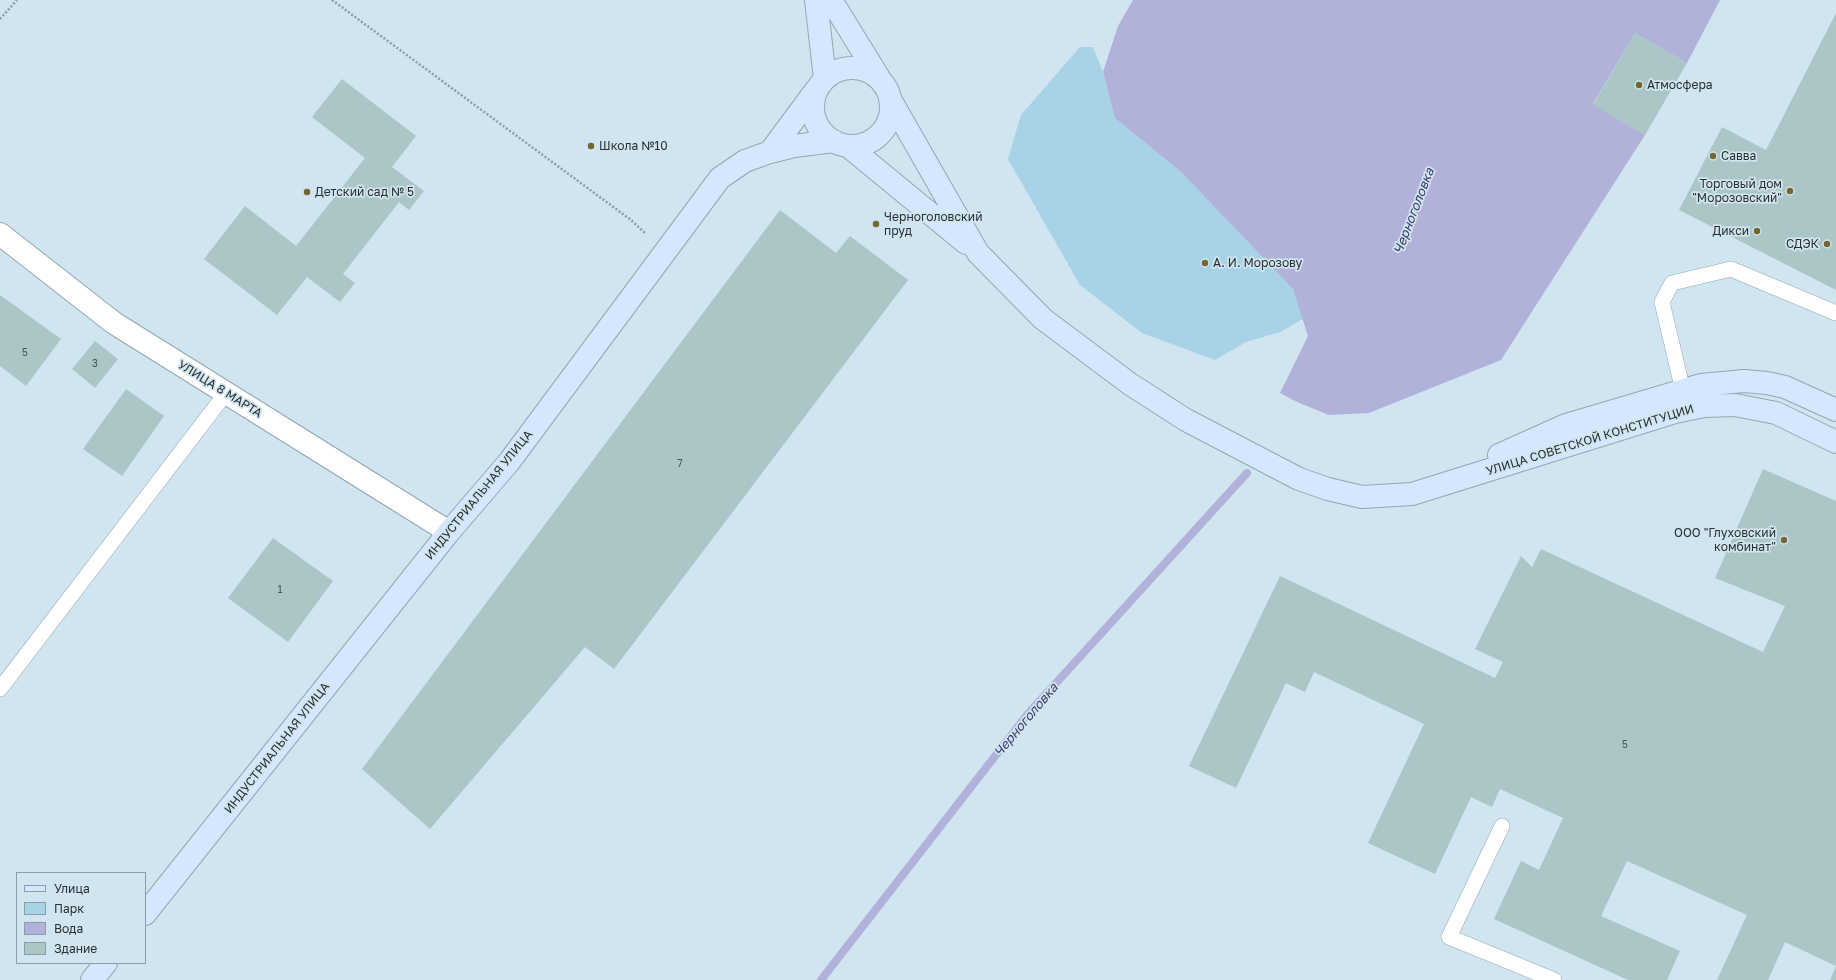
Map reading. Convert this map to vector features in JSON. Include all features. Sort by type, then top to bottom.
[{"type":"street","points":[[816,0],[822,83],[814,99],[815,117],[824,134],[841,144],[978,252]]},
{"type":"street","name":"УЛИЦА СОВЕТСКОЙ КОНСТИТУЦИИ","points":[[831,0],[886,91],[978,252],[1043,319],[1130,384],[1186,420],[1299,479],[1328,490],[1362,497],[1412,494],[1675,412],[1704,406],[1735,405],[1776,413],[1836,442]]},
{"type":"street","points":[[770,152],[822,83],[836,72],[842,70],[861,70],[873,74],[886,91],[889,117],[881,133],[871,140],[860,145],[841,144]]},
{"type":"street","name":"ИНДУСТРИАЛЬНАЯ УЛИЦА","points":[[146,913],[449,532],[509,462],[720,178],[745,161],[770,152],[794,146],[841,144]]},
{"type":"street","name":"УЛИЦА 8 МАРТА","points":[[0,234],[114,324],[449,532]]},
{"type":"street","name":"УЛИЦА СОВЕТСКОЙ КОНСТИТУЦИИ","points":[[1412,494],[1566,425],[1701,385],[1744,381],[1767,383],[1785,387],[1836,410]]},
{"type":"street","points":[[92,980],[105,964]]},
{"type":"lane","points":[[1683,391],[1662,302],[1672,283],[1731,269],[1836,313]]},
{"type":"lane","points":[[0,689],[226,393]]},
{"type":"lane","points":[[1502,826],[1449,937],[1554,980]]},
{"type":"path","points":[[0,19],[17,0]]},
{"type":"path","points":[[332,0],[631,220],[666,252]]},
{"type":"green space","points":[[1080,47],[1093,47],[1103,72],[1115,118],[1181,172],[1293,289],[1303,319],[1280,332],[1246,342],[1215,360],[1142,333],[1080,285],[1008,159],[1021,115]]},
{"type":"water","points":[[1133,0],[1720,0],[1687,63],[1635,33],[1593,104],[1645,135],[1501,360],[1369,413],[1329,415],[1297,402],[1280,393],[1308,336],[1293,289],[1181,172],[1115,118],[1103,72],[1118,26]]},
{"type":"building","name":"Торговый дом \"Морозовский\"","points":[[1836,13],[1836,290],[1679,210],[1722,127],[1766,150]]},
{"type":"building","points":[[1635,33],[1687,63],[1645,135],[1593,105]]},
{"type":"building","points":[[342,79],[416,136],[392,167],[424,191],[409,210],[399,202],[343,274],[355,283],[340,302],[307,277],[277,315],[204,259],[245,206],[296,246],[365,158],[312,117]]},
{"type":"building","points":[[780,210],[836,253],[850,236],[908,280],[614,669],[585,647],[430,829],[362,769]]},
{"type":"building","points":[[0,295],[61,339],[26,386],[0,366]]},
{"type":"building","points":[[95,341],[118,359],[95,388],[72,369]]},
{"type":"building","points":[[126,389],[164,416],[122,476],[83,449]]},
{"type":"building","points":[[1763,469],[1836,501],[1836,966],[1785,942],[1768,980],[1717,980],[1747,915],[1627,861],[1601,916],[1680,951],[1667,980],[1628,980],[1494,919],[1521,861],[1539,870],[1563,818],[1500,789],[1492,807],[1471,797],[1435,874],[1368,843],[1424,724],[1314,672],[1305,692],[1286,683],[1236,788],[1189,766],[1280,576],[1495,678],[1503,662],[1475,649],[1521,556],[1532,567],[1541,549],[1763,652],[1785,606],[1715,578]]},
{"type":"building","points":[[273,538],[333,581],[288,642],[228,598]]},
{"type":"building","points":[[1836,966],[1836,980],[1830,980]]},
{"type":"waterway","name":"Черноголовка","points":[[821,980],[1027,715],[1247,473]]},
{"type":"place","name":"Атмосфера","points":[[1639,85]]},
{"type":"place","name":"Школа №10","points":[[591,146]]},
{"type":"place","name":"Савва","points":[[1713,156]]},
{"type":"place","name":"Торговый дом \"Морозовский\"","points":[[1790,191]]},
{"type":"place","name":"Детский сад № 5","points":[[307,192]]},
{"type":"place","name":"Черноголовский пруд","points":[[876,224]]},
{"type":"place","name":"Дикси","points":[[1757,231]]},
{"type":"place","name":"СДЭК","points":[[1827,244]]},
{"type":"place","name":"А. И. Морозову","points":[[1205,263]]},
{"type":"place","name":"ООО \"Глуховский комбинат\"","points":[[1784,540]]}]
